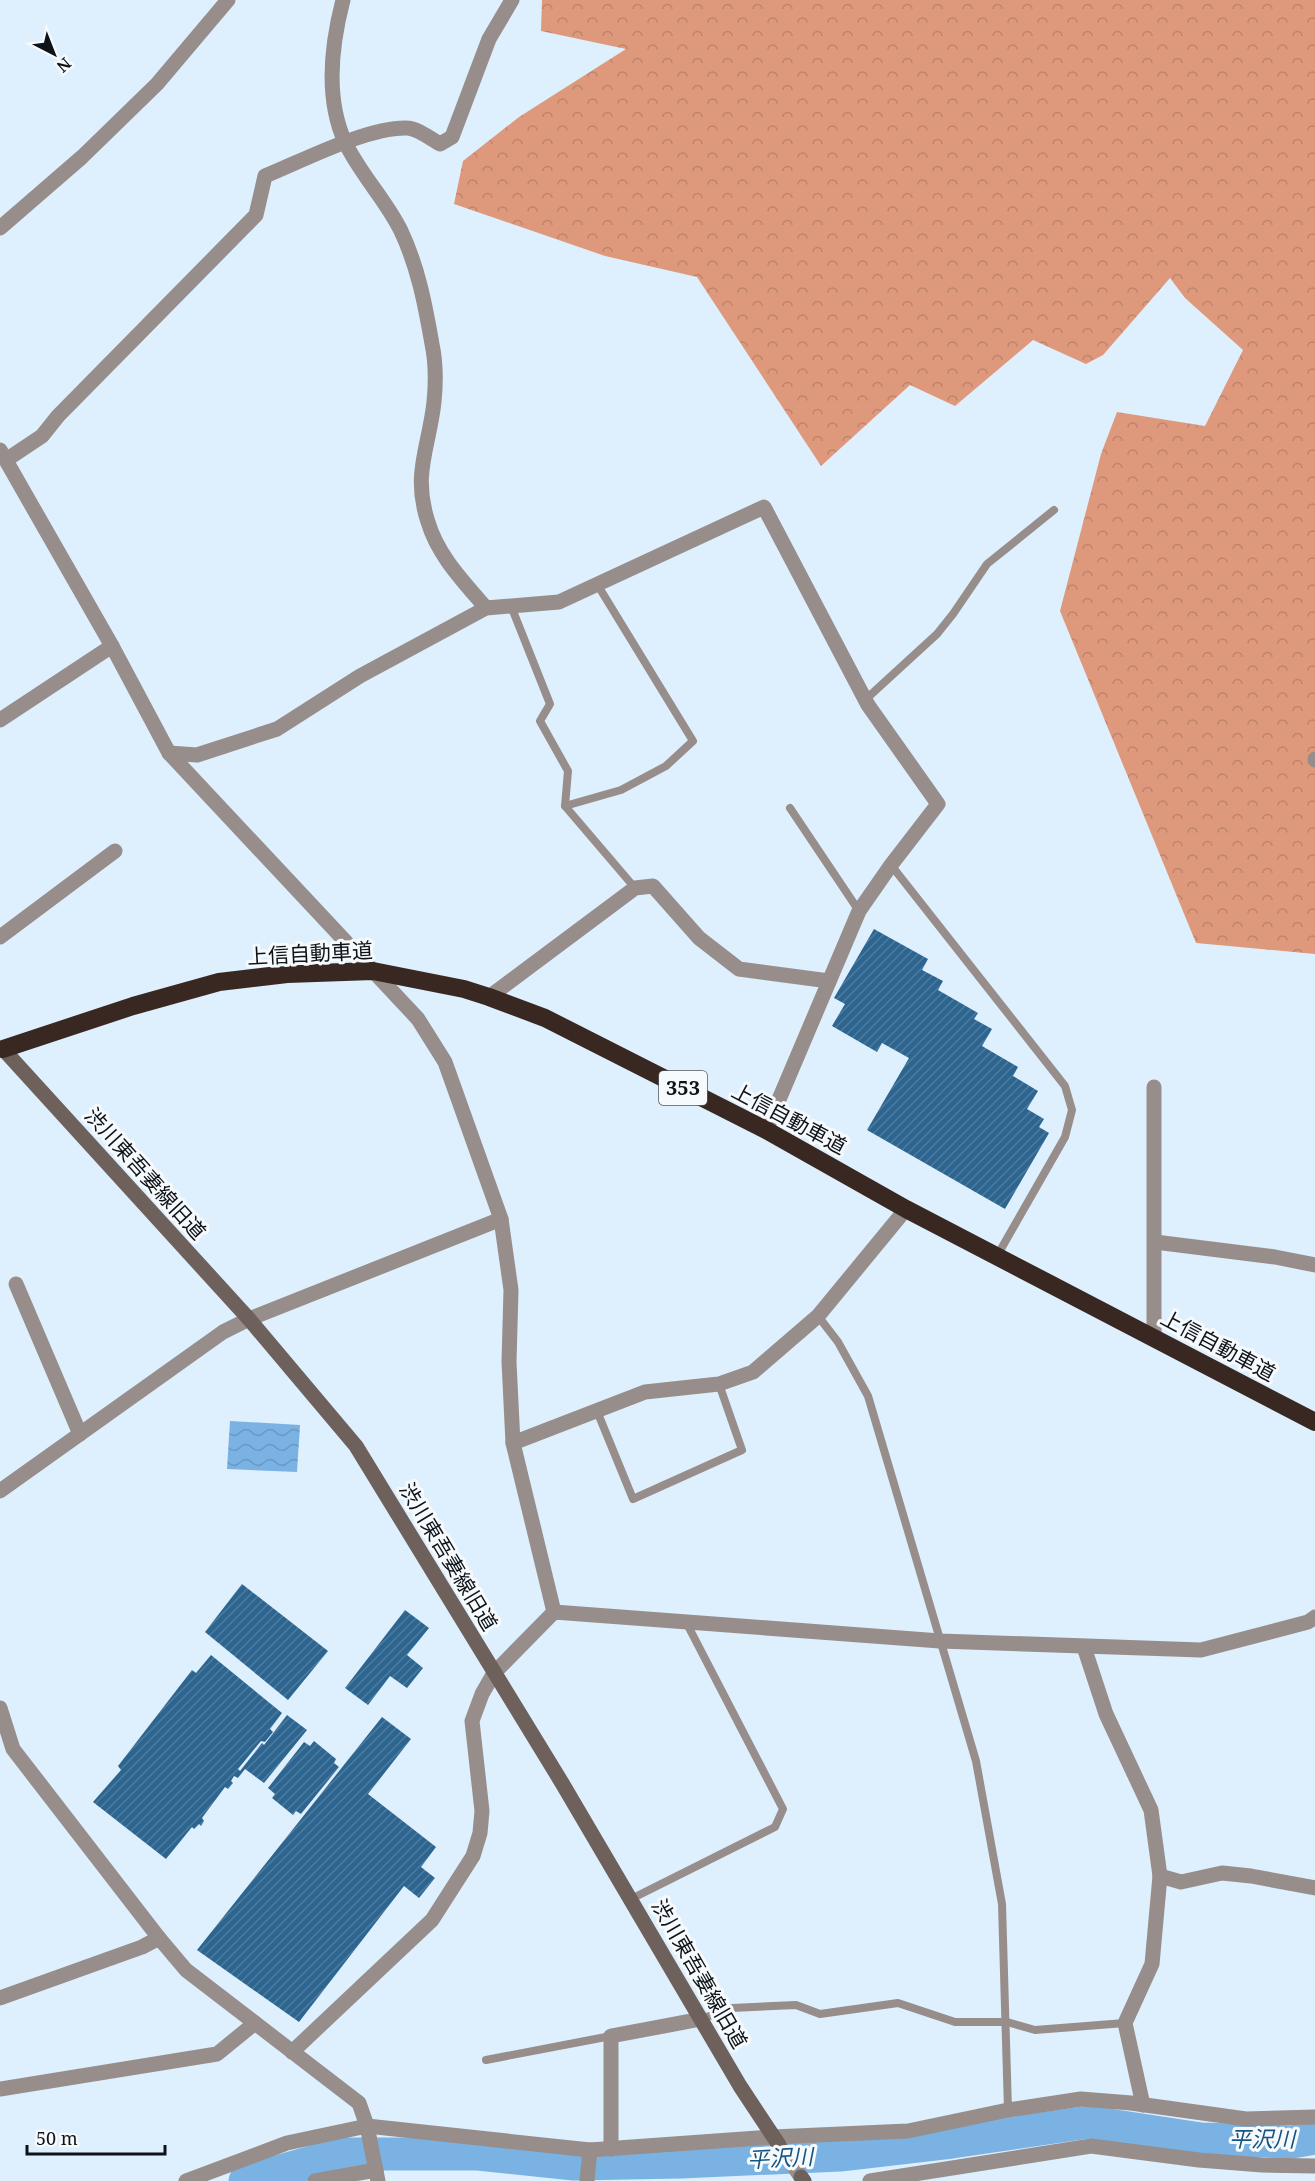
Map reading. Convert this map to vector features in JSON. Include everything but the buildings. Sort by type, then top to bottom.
[{"type":"highway","name":"上信自動車道","points":[[1,1048],[133,1005],[219,982],[287,974],[373,971],[464,989],[545,1018],[766,1130],[906,1209],[1315,1422]]},
{"type":"street","points":[[0,228],[82,157],[157,84],[228,0]]},
{"type":"street","points":[[343,0],[335,30],[332,64],[335,106],[345,142],[400,230],[420,279],[435,362],[434,404],[422,462],[421,495],[428,524],[451,567],[486,608]]},
{"type":"street","points":[[512,0],[489,39],[452,138],[440,144],[409,128],[384,131],[345,142],[265,176],[256,215],[58,416],[42,436],[3,455],[112,646],[169,753],[418,1019],[445,1062],[501,1219],[511,1290],[509,1362],[513,1443],[554,1612]]},
{"type":"street","points":[[169,753],[197,755],[277,729],[360,676],[486,608],[559,602],[764,507],[865,700],[938,804],[859,911],[766,1130]]},
{"type":"street","points":[[0,720],[112,646]]},
{"type":"street","points":[[0,937],[115,851]]},
{"type":"street","points":[[489,997],[635,888],[653,886],[699,938],[739,969],[829,981]]},
{"type":"street","name":"渋川東吾妻線旧道","points":[[1,1048],[249,1319],[356,1446],[631,1899],[740,2086],[776,2141]]},
{"type":"street","points":[[1154,1087],[1154,1338]]},
{"type":"street","points":[[513,1443],[645,1392],[719,1384],[753,1372],[818,1316],[906,1209]]},
{"type":"street","points":[[0,1491],[223,1332],[249,1319],[501,1219]]},
{"type":"street","points":[[1155,1242],[1275,1257],[1315,1265]]},
{"type":"street","points":[[16,1284],[80,1434]]},
{"type":"street","points":[[292,2052],[432,1920],[473,1856],[480,1833],[482,1811],[472,1721],[482,1694],[494,1673],[554,1612],[685,1620],[940,1641],[1201,1650],[1308,1622],[1315,1617]]},
{"type":"street","points":[[1083,1647],[1106,1714],[1150,1810],[1160,1876],[1152,1964],[1125,2023],[1143,2105]]},
{"type":"street","points":[[0,1708],[13,1749],[186,1970],[359,2103],[377,2172],[315,2181]]},
{"type":"street","points":[[1160,1876],[1181,1882],[1222,1873],[1315,1888]]},
{"type":"street","points":[[0,1998],[142,1947],[159,1938]]},
{"type":"street","points":[[611,2149],[611,2036],[702,2019]]},
{"type":"street","points":[[0,2089],[217,2054],[255,2023]]},
{"type":"street","points":[[186,2181],[287,2143],[368,2131],[589,2153],[611,2149],[776,2141],[908,2131],[1008,2110],[1081,2099],[1245,2119],[1315,2117]]},
{"type":"street","points":[[776,2141],[802,2179]]},
{"type":"street","points":[[870,2181],[1091,2146],[1199,2160],[1315,2166]]},
{"type":"street","points":[[587,2181],[589,2153]]},
{"type":"lane","points":[[865,700],[937,634],[987,564],[1054,510]]},
{"type":"lane","points":[[565,806],[621,790],[666,766],[693,741],[597,584]]},
{"type":"lane","points":[[511,606],[550,704],[540,721],[568,771],[565,806],[635,888]]},
{"type":"lane","points":[[790,808],[859,911]]},
{"type":"lane","points":[[891,865],[1065,1086],[1072,1110],[1065,1137],[997,1256]]},
{"type":"lane","points":[[818,1316],[838,1342],[868,1396],[976,1761],[1002,1904],[1008,2110]]},
{"type":"lane","points":[[597,1411],[633,1499],[742,1450],[719,1384]]},
{"type":"lane","points":[[631,1899],[775,1827],[783,1809],[685,1620]]},
{"type":"lane","points":[[702,2019],[732,2008],[796,2005],[820,2014],[898,2003],[955,2022],[1007,2022],[1035,2030],[1125,2023]]},
{"type":"lane","points":[[486,2060],[611,2036]]},
{"type":"green space","points":[[542,0],[1315,0],[1315,954],[1196,943],[1060,611],[1101,454],[1117,412],[1205,426],[1243,350],[1185,298],[1170,278],[1103,355],[1086,364],[1033,340],[955,406],[910,385],[821,466],[697,277],[605,256],[454,204],[463,161],[519,117],[626,49],[541,31]]},
{"type":"water","points":[[230,1421],[300,1425],[297,1472],[227,1469]]},
{"type":"waterway","name":"平沢川","points":[[245,2181],[341,2154],[478,2154],[574,2164],[681,2162],[840,2155],[952,2142],[1089,2122],[1201,2139],[1292,2142],[1315,2138]]}]
